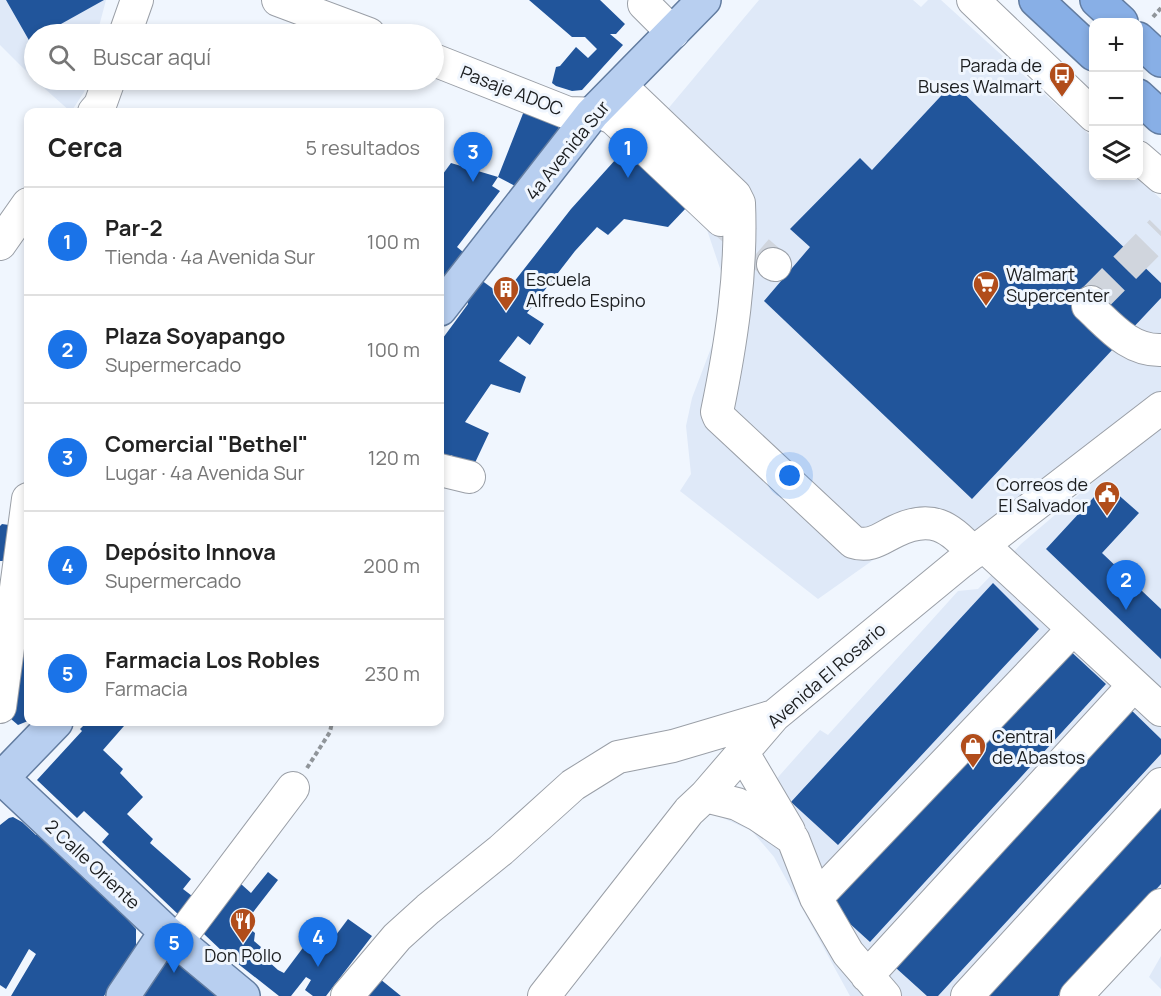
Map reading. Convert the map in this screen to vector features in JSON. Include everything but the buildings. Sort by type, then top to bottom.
[{"type":"highway","points":[[1036,0],[1089,49]]},
{"type":"highway","points":[[1097,0],[1117,18]]},
{"type":"highway","points":[[1143,44],[1161,60]]},
{"type":"highway","points":[[1143,101],[1161,117]]},
{"type":"main road","name":"4a Avenida Sur","points":[[444,304],[592,114],[704,0]]},
{"type":"main road","points":[[0,772],[52,726]]},
{"type":"main road","name":"2 Calle Oriente","points":[[0,772],[172,937],[243,996]]},
{"type":"main road","points":[[123,996],[172,937]]},
{"type":"street","points":[[129,24],[137,0]]},
{"type":"street","points":[[278,0],[342,24]]},
{"type":"street","points":[[973,0],[1089,111]]},
{"type":"street","points":[[644,4],[673,33]]},
{"type":"street","name":"Pasaje ADOC","points":[[444,64],[568,112],[603,114],[613,118],[721,220]]},
{"type":"street","points":[[621,86],[735,195],[739,203],[737,282],[730,347],[717,412],[719,417],[853,542],[864,546],[898,530],[927,522],[949,529],[978,549],[1073,629],[1161,710]]},
{"type":"street","points":[[1143,161],[1161,177]]},
{"type":"street","points":[[0,244],[24,210]]},
{"type":"street","points":[[1090,304],[1134,346],[1149,351],[1161,350]]},
{"type":"street","name":"Avenida El Rosario","points":[[544,996],[675,829],[774,716],[978,549],[1161,408]]},
{"type":"street","points":[[0,707],[24,530]]},
{"type":"street","points":[[816,898],[1073,629]]},
{"type":"street","points":[[743,753],[794,839],[816,898],[848,953],[876,986],[1134,685]]},
{"type":"street","points":[[347,996],[412,923],[501,850],[573,785],[618,757],[673,746],[774,716]]},
{"type":"street","points":[[967,996],[1161,784]]},
{"type":"street","points":[[172,937],[293,788]]},
{"type":"street","points":[[705,796],[737,804],[794,839]]},
{"type":"street","points":[[1076,996],[1161,905]]},
{"type":"path","points":[[293,788],[321,748],[331,726]]},
{"type":"shaded area","points":[[0,0],[106,0],[100,24],[24,24],[24,69],[0,45]]},
{"type":"shaded area","points":[[759,0],[913,0],[921,7],[928,0],[941,0],[1089,134],[1089,180],[1140,180],[1161,199],[1161,399],[961,559],[940,541],[910,534],[818,599],[680,491],[691,474],[686,426],[692,398],[730,298],[704,221],[631,153]]},
{"type":"shaded area","points":[[46,90],[85,90],[74,108],[66,108]]},
{"type":"shaded area","name":"Central de Abastos","points":[[1161,424],[1161,925],[1094,996],[850,996],[774,857],[752,831],[723,818],[755,803],[820,730],[828,735],[958,591],[978,589],[1021,544]]},
{"type":"shaded area","points":[[1161,956],[1161,989],[1149,977]]},
{"type":"tunnel","points":[[722,220],[773,264]]},
{"type":"tunnel","points":[[1091,302],[1161,231]]},
{"type":"place","name":"Parada de Buses Walmart","points":[[1062,98]]},
{"type":"place","name":"Par-2","points":[[628,178]]},
{"type":"place","name":"Comercial \"Bethel\"","points":[[473,182]]},
{"type":"place","name":"Walmart Supercenter","points":[[986,307]]},
{"type":"place","name":"Escuela Alfredo Espino","points":[[506,312]]},
{"type":"place","name":"Correos de El Salvador","points":[[1107,517]]},
{"type":"place","name":"Plaza Soyapango","points":[[1126,610]]},
{"type":"place","name":"Central de Abastos","points":[[973,769]]},
{"type":"place","name":"Don Pollo","points":[[243,944]]},
{"type":"place","name":"Depósito Innova","points":[[318,967]]},
{"type":"place","name":"Farmacia Los Robles","points":[[174,973]]}]
